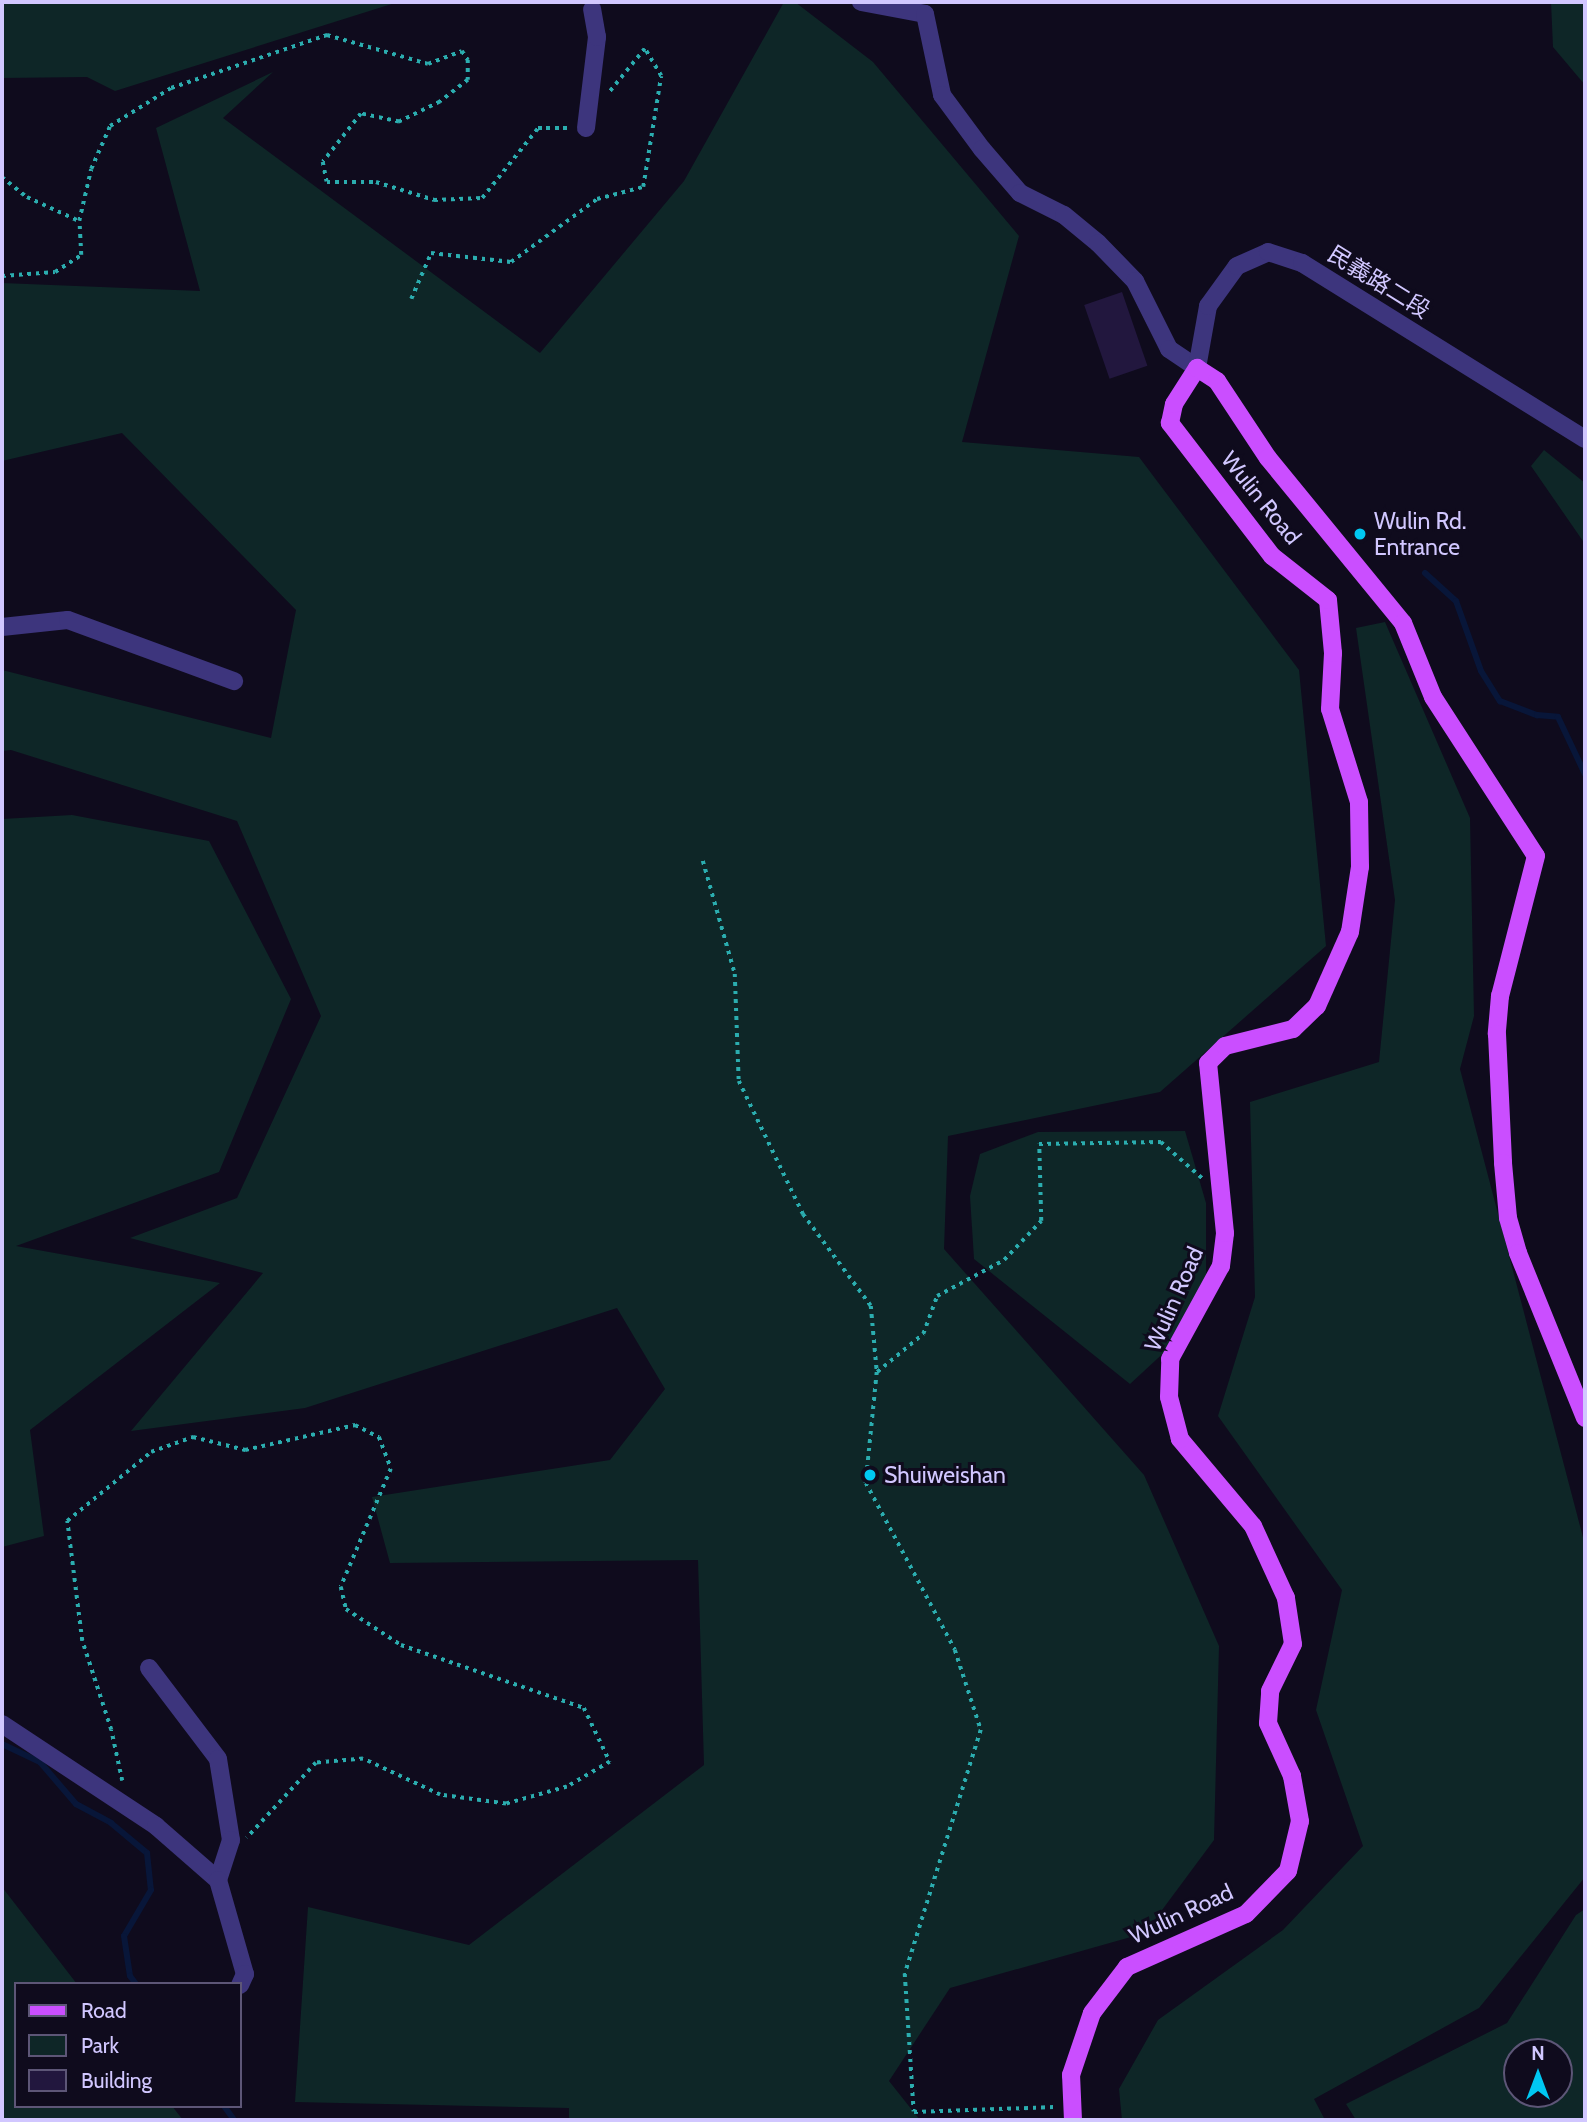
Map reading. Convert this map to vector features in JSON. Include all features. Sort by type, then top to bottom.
[{"type":"main road","name":"Wulin Road","points":[[1072,2113],[1071,2075],[1092,2013],[1127,1968],[1246,1914],[1288,1871],[1300,1821],[1292,1776],[1268,1723],[1270,1691],[1293,1644],[1286,1598],[1253,1526],[1180,1439],[1169,1397],[1170,1359],[1221,1266],[1225,1233],[1208,1063],[1225,1046],[1293,1029],[1317,1006],[1350,932],[1360,867],[1359,802],[1330,709],[1334,653],[1328,600],[1272,555],[1170,423],[1174,404],[1197,368]]},
{"type":"main road","points":[[1197,368],[1217,381],[1261,448],[1403,623],[1433,697],[1536,856],[1500,996],[1497,1057],[1503,1163],[1508,1219],[1518,1253],[1585,1418]]},
{"type":"street","points":[[861,2],[925,14],[942,94],[982,149],[1020,193],[1064,215],[1107,252],[1135,281],[1169,349],[1197,368]]},
{"type":"street","points":[[586,128],[597,37],[592,9]]},
{"type":"street","name":"民義路二段","points":[[1197,368],[1208,306],[1237,266],[1268,252],[1302,263],[1585,439]]},
{"type":"street","points":[[2,627],[68,620],[234,681]]},
{"type":"street","points":[[149,1668],[218,1759],[231,1840],[218,1880]]},
{"type":"street","points":[[2,1724],[156,1826],[218,1880],[245,1974],[241,1982]]},
{"type":"path","points":[[2,276],[55,272],[81,256],[79,221],[91,169],[110,126],[171,89],[327,35],[428,64],[462,51],[468,60],[468,80],[440,102],[398,122],[360,114],[323,162],[327,182],[376,182],[434,200],[482,198],[538,128],[586,128],[645,49],[661,76],[643,187],[597,199],[511,262],[431,253],[411,299]]},
{"type":"path","points":[[2,177],[27,197],[79,221]]},
{"type":"path","points":[[703,861],[735,974],[739,1081],[803,1214],[871,1306],[877,1372],[866,1483],[956,1650],[981,1730],[905,1974],[914,2112],[1072,2113]]},
{"type":"path","points":[[877,1372],[923,1335],[937,1296],[1004,1260],[1041,1221],[1039,1144],[1161,1142],[1219,1193]]},
{"type":"path","points":[[128,1809],[111,1730],[82,1641],[67,1521],[151,1452],[193,1437],[245,1450],[355,1425],[379,1437],[391,1469],[341,1587],[346,1609],[401,1645],[584,1707],[610,1762],[567,1787],[506,1804],[440,1795],[363,1759],[316,1763],[251,1837],[231,1840]]},
{"type":"green space","points":[[2,2],[398,2],[115,91],[87,77],[2,78]]},
{"type":"green space","points":[[784,2],[795,2],[873,62],[1019,236],[962,442],[1139,457],[1299,670],[1326,946],[1160,1092],[948,1136],[944,1249],[1144,1475],[1219,1646],[1214,1840],[1145,1933],[950,1988],[889,2081],[920,2120],[569,2120],[569,2108],[295,2102],[308,1907],[469,1945],[704,1765],[698,1560],[390,1563],[372,1497],[610,1460],[665,1389],[617,1308],[305,1408],[131,1431],[263,1273],[130,1238],[237,1198],[321,1016],[237,821],[11,750],[2,751],[2,670],[271,738],[296,610],[122,433],[2,461],[2,283],[200,291],[156,128],[273,72],[223,118],[540,353],[684,181]]},
{"type":"green space","points":[[1551,2],[1585,2],[1585,85],[1553,47]]},
{"type":"green space","points":[[1544,450],[1585,483],[1585,544],[1531,466]]},
{"type":"green space","points":[[1385,622],[1470,818],[1474,1016],[1460,1069],[1585,1545],[1585,1877],[1479,2008],[1314,2099],[1325,2120],[1122,2120],[1119,2089],[1158,2020],[1283,1930],[1363,1846],[1316,1710],[1342,1590],[1218,1416],[1255,1297],[1250,1102],[1379,1062],[1395,900],[1356,628]]},
{"type":"green space","points":[[72,815],[209,841],[291,999],[219,1172],[16,1246],[220,1283],[30,1430],[44,1536],[2,1547],[2,819]]},
{"type":"green space","points":[[1185,1131],[1206,1203],[1206,1292],[1170,1347],[1130,1384],[974,1259],[970,1196],[980,1154],[1038,1132]]},
{"type":"green space","points":[[2,1887],[75,1982],[14,1982],[14,2108],[174,2108],[183,2120],[2,2120]]},
{"type":"green space","points":[[1585,1909],[1585,2120],[1356,2120],[1346,2104],[1507,2023],[1576,1915]]},
{"type":"building","points":[[1122,292],[1147,366],[1110,379],[1084,305]]},
{"type":"waterway","points":[[1425,573],[1456,601],[1481,671],[1500,701],[1537,715],[1558,717],[1585,774]]},
{"type":"waterway","points":[[2,1744],[40,1762],[76,1804],[111,1823],[147,1853],[151,1890],[124,1936],[130,1976],[134,1982]]},
{"type":"waterway","points":[[225,2108],[234,2120]]},
{"type":"place","name":"Wulin Rd. Entrance","points":[[1360,534]]},
{"type":"place","name":"Shuiweishan","points":[[870,1475]]}]
